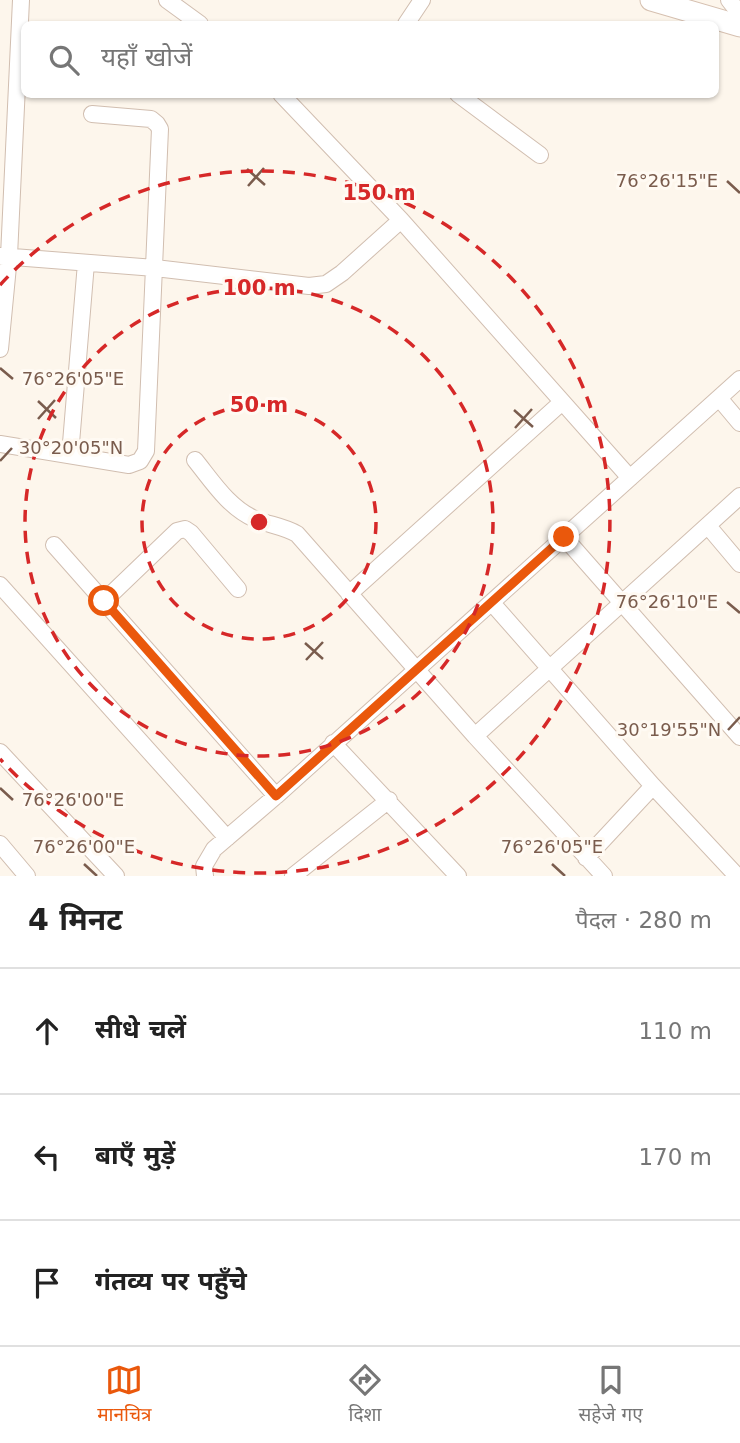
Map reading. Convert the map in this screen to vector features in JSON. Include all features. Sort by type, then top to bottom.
[{"type":"street","points":[[0,349],[21,0]]},
{"type":"street","points":[[167,0],[196,21]]},
{"type":"street","points":[[408,21],[422,0]]},
{"type":"street","points":[[651,0],[740,26]]},
{"type":"street","points":[[729,0],[740,14]]},
{"type":"street","points":[[285,98],[401,220],[630,478]]},
{"type":"street","points":[[463,98],[540,155]]},
{"type":"street","points":[[0,444],[130,465],[140,461],[146,451],[160,129],[151,119],[92,114]]},
{"type":"street","points":[[4,256],[155,268],[309,286],[326,284],[342,273],[401,220]]},
{"type":"street","points":[[70,455],[86,263]]},
{"type":"street","points":[[201,873],[214,849],[740,379]]},
{"type":"street","points":[[719,398],[740,423]]},
{"type":"street","points":[[349,594],[561,403]]},
{"type":"street","points":[[195,460],[230,503],[256,520],[284,526],[297,534],[475,736],[604,876]]},
{"type":"street","points":[[475,736],[740,496]]},
{"type":"street","points":[[708,526],[740,564]]},
{"type":"street","points":[[104,601],[177,531],[185,529],[238,589]]},
{"type":"street","points":[[564,537],[740,737]]},
{"type":"street","points":[[54,545],[276,796]]},
{"type":"street","points":[[0,585],[228,838]]},
{"type":"street","points":[[492,603],[653,786],[737,876]]},
{"type":"street","points":[[333,743],[458,876]]},
{"type":"street","points":[[0,752],[116,876]]},
{"type":"street","points":[[586,858],[653,786]]},
{"type":"street","points":[[293,876],[388,800]]},
{"type":"street","points":[[0,844],[27,876]]},
{"type":"route","points":[[104,601],[276,796],[564,537]]}]
